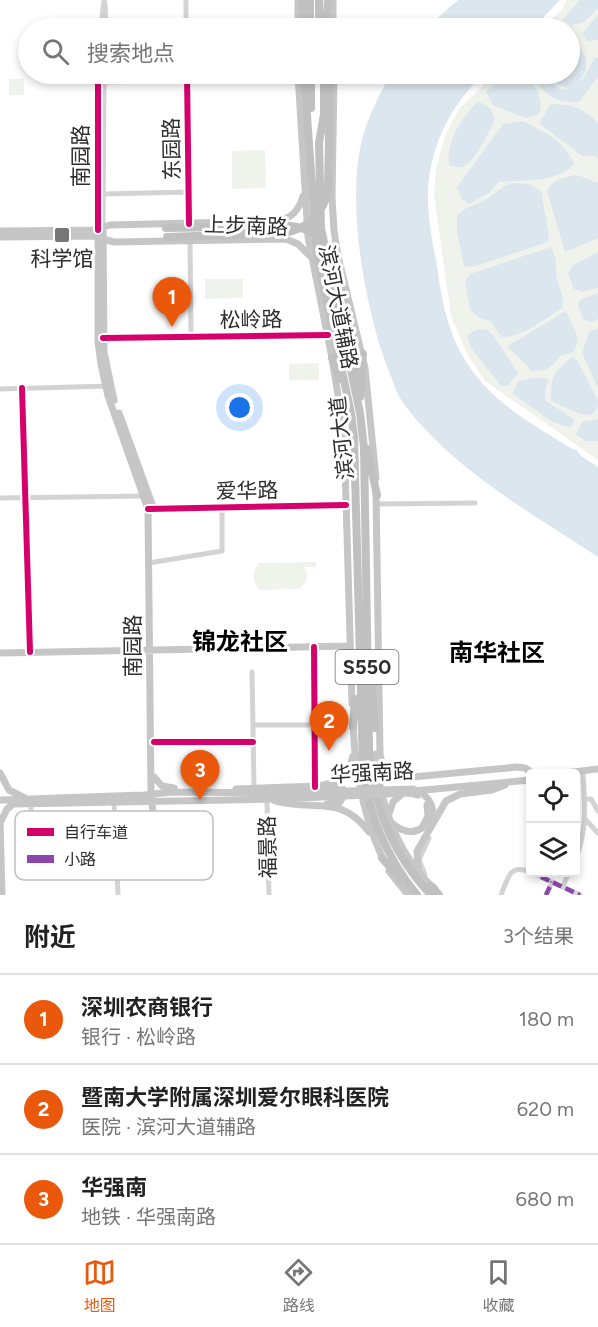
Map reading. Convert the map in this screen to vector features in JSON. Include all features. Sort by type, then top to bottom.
[{"type":"highway","points":[[303,0],[303,18]]},
{"type":"highway","points":[[310,0],[310,18]]},
{"type":"highway","points":[[319,0],[319,18]]},
{"type":"highway","points":[[330,0],[330,18]]},
{"type":"highway","name":"滨河大道","points":[[305,84],[317,255],[356,413],[361,424],[365,472],[361,753],[368,800],[378,829],[392,859],[417,895]]},
{"type":"highway","points":[[310,84],[310,156]]},
{"type":"highway","points":[[319,84],[319,143]]},
{"type":"highway","name":"滨河大道","points":[[324,84],[324,114],[319,143],[322,237],[356,413],[355,453],[363,658],[370,761],[376,799],[399,854],[436,892]]},
{"type":"highway","points":[[167,237],[284,233],[298,230],[316,217],[324,205],[328,191],[332,84]]},
{"type":"highway","points":[[166,228],[291,226],[307,230],[325,244],[333,259],[359,352],[360,389],[356,413]]},
{"type":"highway","points":[[333,358],[356,413]]},
{"type":"highway","points":[[361,424],[377,499]]},
{"type":"highway","points":[[353,727],[363,658]]},
{"type":"highway","points":[[363,658],[373,693],[375,728]]},
{"type":"highway","points":[[382,858],[417,895]]},
{"type":"main road","points":[[298,0],[298,18]]},
{"type":"main road","name":"滨河大道辅路","points":[[299,84],[311,257],[333,358],[344,432],[353,727],[359,787],[382,858],[393,877],[408,895]]},
{"type":"main road","name":"滨河大道辅路","points":[[332,84],[333,231],[359,352],[377,499],[379,779],[390,818],[409,856],[436,892]]},
{"type":"main road","name":"上步南路","points":[[0,237],[13,234],[277,221],[288,218],[296,211],[302,200],[305,184]]},
{"type":"main road","points":[[277,221],[284,224],[287,229],[286,234],[279,239]]},
{"type":"main road","points":[[0,226],[13,234],[0,244]]},
{"type":"main road","name":"上步南路","points":[[101,229],[166,228]]},
{"type":"main road","name":"南园路","points":[[101,229],[98,342],[108,386],[150,509]]},
{"type":"main road","name":"上步南路","points":[[0,231],[13,234],[92,236],[114,242],[279,239],[293,241],[311,257]]},
{"type":"main road","name":"上步南路","points":[[100,239],[167,237]]},
{"type":"main road","name":"南园路","points":[[100,239],[103,338],[108,386],[150,495],[153,811]]},
{"type":"main road","points":[[0,653],[350,646]]},
{"type":"main road","name":"南园路","points":[[151,651],[154,742],[152,778]]},
{"type":"main road","name":"滨河大道辅路","points":[[378,692],[375,728],[378,756]]},
{"type":"main road","points":[[318,787],[341,780],[346,774],[353,758],[354,742]]},
{"type":"main road","points":[[378,756],[380,768],[386,776],[402,783],[514,772],[526,775]]},
{"type":"main road","points":[[580,772],[598,771]]},
{"type":"main road","points":[[580,775],[598,771]]},
{"type":"main road","points":[[0,773],[9,790],[29,801]]},
{"type":"main road","name":"华强南路","points":[[0,823],[7,809],[13,804],[29,801],[134,795],[269,800],[279,796],[526,776]]},
{"type":"main road","points":[[134,795],[145,790],[152,778],[164,788],[186,788],[197,792]]},
{"type":"main road","name":"华强南路","points":[[390,818],[393,801],[402,793],[513,782],[526,778]]},
{"type":"main road","points":[[422,875],[416,856],[427,832],[446,801],[464,794],[492,790],[513,782]]},
{"type":"main road","points":[[218,791],[254,788],[340,787],[344,792],[344,799],[338,803],[285,803],[269,800]]},
{"type":"main road","points":[[400,788],[417,790],[427,797],[433,810],[427,832]]},
{"type":"main road","name":"华强南路","points":[[168,796],[218,791],[279,796],[414,794],[424,799],[428,809],[427,832]]},
{"type":"main road","name":"华强南路","points":[[0,800],[114,802],[152,796]]},
{"type":"main road","points":[[316,804],[338,808],[349,813],[359,820],[374,839]]},
{"type":"main road","points":[[0,812],[2,895]]},
{"type":"main road","points":[[390,818],[405,831],[427,832]]},
{"type":"street","points":[[101,18],[104,0]]},
{"type":"street","points":[[104,0],[105,18]]},
{"type":"street","points":[[186,0],[186,18]]},
{"type":"street","name":"南园路","points":[[101,84],[103,194],[101,229]]},
{"type":"street","name":"南园路","points":[[101,84],[101,229]]},
{"type":"street","name":"东园路","points":[[187,84],[189,224]]},
{"type":"street","points":[[103,194],[189,192]]},
{"type":"street","points":[[190,240],[191,337]]},
{"type":"street","name":"松岭路","points":[[103,338],[328,335]]},
{"type":"street","points":[[0,388],[108,386]]},
{"type":"street","points":[[21,388],[30,652]]},
{"type":"street","points":[[0,498],[145,496]]},
{"type":"street","points":[[377,499],[475,503]]},
{"type":"street","name":"爱华路","points":[[150,509],[346,505]]},
{"type":"street","points":[[151,563],[222,551],[222,508]]},
{"type":"street","points":[[314,647],[314,725],[318,787]]},
{"type":"street","points":[[252,672],[254,788]]},
{"type":"street","points":[[253,725],[314,725]]},
{"type":"street","points":[[154,742],[253,742]]},
{"type":"street","points":[[197,762],[197,792]]},
{"type":"street","points":[[580,780],[585,819],[580,848]]},
{"type":"street","points":[[584,799],[591,799],[598,811]]},
{"type":"street","name":"福景路","points":[[269,800],[269,895]]},
{"type":"street","points":[[29,801],[30,811]]},
{"type":"street","points":[[114,802],[114,811]]},
{"type":"street","points":[[585,819],[598,833]]},
{"type":"street","points":[[427,832],[420,864],[423,873],[436,892]]},
{"type":"street","points":[[501,895],[510,873],[520,869],[526,871]]},
{"type":"street","points":[[545,877],[580,895]]},
{"type":"street","points":[[563,886],[567,877]]},
{"type":"street","points":[[117,880],[118,895]]},
{"type":"street","points":[[546,895],[552,882]]},
{"type":"shaded area","points":[[458,0],[560,0],[543,18],[437,18]]},
{"type":"shaded area","points":[[567,0],[598,0],[598,460],[485,381],[467,354],[451,316],[434,194],[436,168],[446,134],[459,109],[485,84],[580,84],[580,18],[553,18],[561,11]]},
{"type":"shaded area","points":[[580,0],[598,0],[598,8],[584,22],[580,23],[580,18],[564,18]]},
{"type":"shaded area","points":[[598,15],[598,40],[587,41],[582,34]]},
{"type":"shaded area","points":[[580,48],[586,62],[584,74],[580,80]]},
{"type":"shaded area","points":[[595,57],[598,58],[598,77],[579,102],[555,99],[538,84],[554,84],[560,90],[580,84]]},
{"type":"shaded area","points":[[9,79],[18,79],[18,84],[24,84],[24,95],[9,95]]},
{"type":"shaded area","points":[[386,84],[474,84],[461,100],[443,130],[436,147],[429,181],[429,216],[444,307],[463,357],[492,394],[532,424],[574,450],[576,449],[581,456],[598,467],[598,557],[464,466],[419,423],[397,391],[372,317],[360,256],[357,224],[358,165],[364,131]]},
{"type":"shaded area","points":[[494,84],[533,84],[541,103],[539,114],[527,118],[517,115],[493,105],[486,92]]},
{"type":"shaded area","points":[[558,84],[575,84],[568,89]]},
{"type":"shaded area","points":[[478,101],[490,108],[495,119],[471,161],[460,167],[449,165],[450,147],[456,130]]},
{"type":"shaded area","points":[[551,104],[577,108],[598,123],[598,159],[594,156],[582,156],[539,123]]},
{"type":"shaded area","points":[[522,121],[559,143],[571,156],[574,164],[559,175],[550,178],[499,182],[490,192],[469,204],[462,199],[457,187],[503,124]]},
{"type":"shaded area","points":[[265,150],[266,188],[232,189],[232,151]]},
{"type":"shaded area","points":[[575,175],[598,182],[598,238],[565,252],[547,191],[562,178]]},
{"type":"shaded area","points":[[513,183],[530,184],[541,191],[549,236],[548,242],[472,267],[464,266],[457,232],[457,216]]},
{"type":"shaded area","points":[[551,247],[563,308],[525,331],[501,337],[491,322],[477,316],[470,309],[465,281],[470,274]]},
{"type":"shaded area","points":[[598,252],[598,288],[582,292],[574,289],[568,274],[572,266]]},
{"type":"shaded area","points":[[205,279],[243,279],[243,298],[205,299]]},
{"type":"shaded area","points":[[598,293],[598,319],[592,322],[584,320],[578,307],[580,300]]},
{"type":"shaded area","points":[[566,311],[576,332],[575,348],[572,353],[561,355],[549,367],[532,371],[507,346]]},
{"type":"shaded area","points":[[598,328],[598,388],[582,353],[589,332]]},
{"type":"shaded area","points":[[486,329],[493,335],[518,373],[508,386],[501,386],[471,348],[467,336],[475,330]]},
{"type":"shaded area","points":[[572,357],[577,360],[598,401],[598,406],[592,415],[580,414],[551,401],[554,376]]},
{"type":"shaded area","points":[[319,363],[319,380],[289,380],[289,364]]},
{"type":"shaded area","points":[[539,377],[549,380],[545,400],[575,420],[570,428],[551,421],[512,393],[519,381]]},
{"type":"shaded area","points":[[598,419],[598,441],[585,441],[576,434],[582,422]]},
{"type":"shaded area","points":[[316,562],[316,567],[304,567],[307,580],[298,589],[261,590],[255,585],[254,574],[259,563]]},
{"type":"marked path","points":[[541,877],[580,895]]},
{"type":"marked path","points":[[546,895],[552,882]]},
{"type":"cycle path","points":[[98,84],[98,230]]},
{"type":"cycle path","points":[[187,84],[189,224]]},
{"type":"cycle path","points":[[103,338],[328,335]]},
{"type":"cycle path","points":[[22,388],[30,652]]},
{"type":"cycle path","points":[[148,509],[346,505]]},
{"type":"cycle path","points":[[314,647],[315,787]]},
{"type":"cycle path","points":[[154,742],[253,742]]},
{"type":"place","name":"科学馆","points":[[62,235]]},
{"type":"place","name":"深圳农商银行","points":[[172,327]]},
{"type":"place","name":"暨南大学附属深圳爱尔眼科医院","points":[[329,751]]},
{"type":"place","name":"华强南","points":[[200,800]]},
{"type":"district","name":"锦龙社区","points":[[240,642]]},
{"type":"district","name":"南华社区","points":[[497,653]]}]
